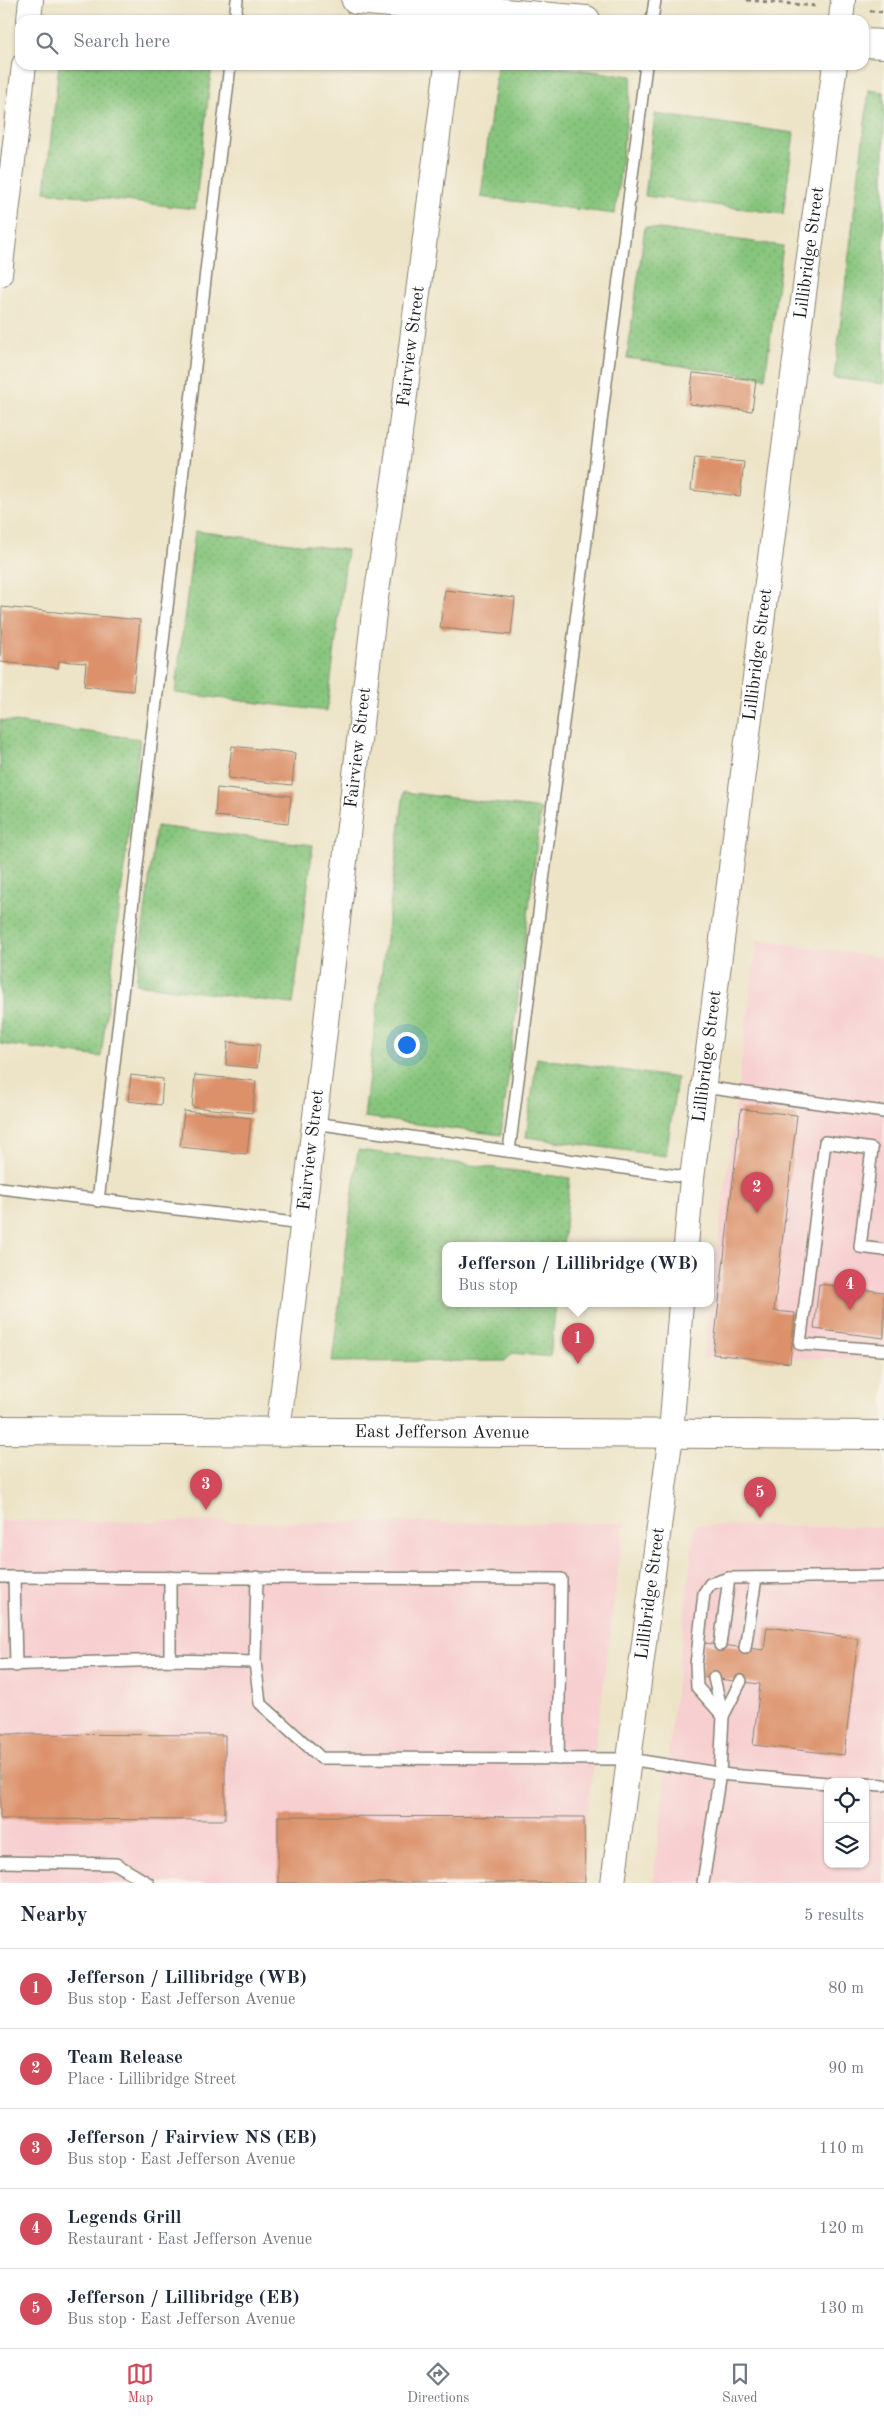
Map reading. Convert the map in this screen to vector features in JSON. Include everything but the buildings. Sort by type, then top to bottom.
[{"type":"main road","points":[[356,0],[520,15]]},
{"type":"main road","points":[[869,43],[884,44]]},
{"type":"main road","name":"East Jefferson Avenue","points":[[0,1430],[884,1435]]},
{"type":"street","points":[[30,15],[31,0]]},
{"type":"street","points":[[842,15],[843,0]]},
{"type":"street","points":[[0,274],[23,70]]},
{"type":"street","name":"Fairview Street","points":[[278,1432],[376,604],[395,473],[446,70]]},
{"type":"street","name":"Lillibridge Street","points":[[686,1242],[703,1087],[793,370],[834,70]]},
{"type":"street","name":"Lillibridge Street","points":[[613,1883],[671,1434],[681,1307]]},
{"type":"lane","points":[[236,15],[237,0]]},
{"type":"lane","points":[[653,15],[655,0]]},
{"type":"lane","points":[[98,1201],[229,70]]},
{"type":"lane","points":[[509,1151],[645,70]]},
{"type":"lane","points":[[703,1087],[884,1112]]},
{"type":"lane","points":[[315,1123],[692,1178]]},
{"type":"lane","points":[[884,1250],[860,1247],[872,1148],[825,1142],[800,1344],[884,1350]]},
{"type":"lane","points":[[0,1188],[303,1224]]},
{"type":"lane","points":[[723,1716],[697,1687],[696,1665],[704,1593],[710,1584],[729,1578],[884,1576]]},
{"type":"lane","points":[[0,1577],[561,1579],[558,1759]]},
{"type":"lane","points":[[14,1577],[16,1666]]},
{"type":"lane","points":[[170,1577],[170,1660]]},
{"type":"lane","points":[[258,1577],[255,1662],[260,1702],[321,1758],[629,1759],[720,1773],[824,1782]]},
{"type":"lane","points":[[720,1645],[729,1578]]},
{"type":"lane","points":[[745,1648],[756,1578]]},
{"type":"lane","points":[[0,1665],[170,1660],[255,1662]]},
{"type":"lane","points":[[703,1883],[720,1773],[723,1716],[714,1678]]},
{"type":"lane","points":[[723,1716],[740,1681]]},
{"type":"lane","points":[[869,1784],[884,1785]]},
{"type":"lane","points":[[0,1862],[116,1864],[148,1883]]},
{"type":"shaded area","points":[[757,940],[884,958],[884,1359],[703,1358],[710,1307],[714,1307],[714,1273]]},
{"type":"shaded area","points":[[0,1521],[624,1523],[578,1883],[0,1883]]},
{"type":"shaded area","points":[[695,1525],[884,1527],[884,1883],[653,1883]]},
{"type":"green space","points":[[58,70],[211,70],[195,209],[45,192]]},
{"type":"green space","points":[[496,70],[582,70],[632,76],[615,214],[481,197]]},
{"type":"green space","points":[[869,90],[884,92],[884,384],[834,378]]},
{"type":"green space","points":[[655,114],[794,133],[783,214],[645,196]]},
{"type":"green space","points":[[645,227],[783,246],[765,378],[627,358]]},
{"type":"green space","points":[[195,531],[347,550],[327,711],[175,693]]},
{"type":"green space","points":[[0,720],[140,739],[101,1057],[0,1044]]},
{"type":"green space","points":[[404,792],[541,809],[501,1135],[364,1117]]},
{"type":"green space","points":[[156,826],[313,845],[293,1004],[136,984]]},
{"type":"green space","points":[[537,1058],[677,1078],[666,1156],[526,1137]]},
{"type":"green space","points":[[358,1150],[570,1178],[563,1242],[442,1242],[442,1307],[556,1307],[550,1357],[513,1353],[505,1361],[332,1362]]},
{"type":"place","name":"Team Release","points":[[757,1213]]},
{"type":"place","name":"Legends Grill","points":[[850,1310]]},
{"type":"place","name":"Jefferson / Lillibridge (WB)","points":[[578,1364]]},
{"type":"place","name":"Jefferson / Fairview NS (EB)","points":[[206,1510]]},
{"type":"place","name":"Jefferson / Lillibridge (EB)","points":[[760,1518]]}]
